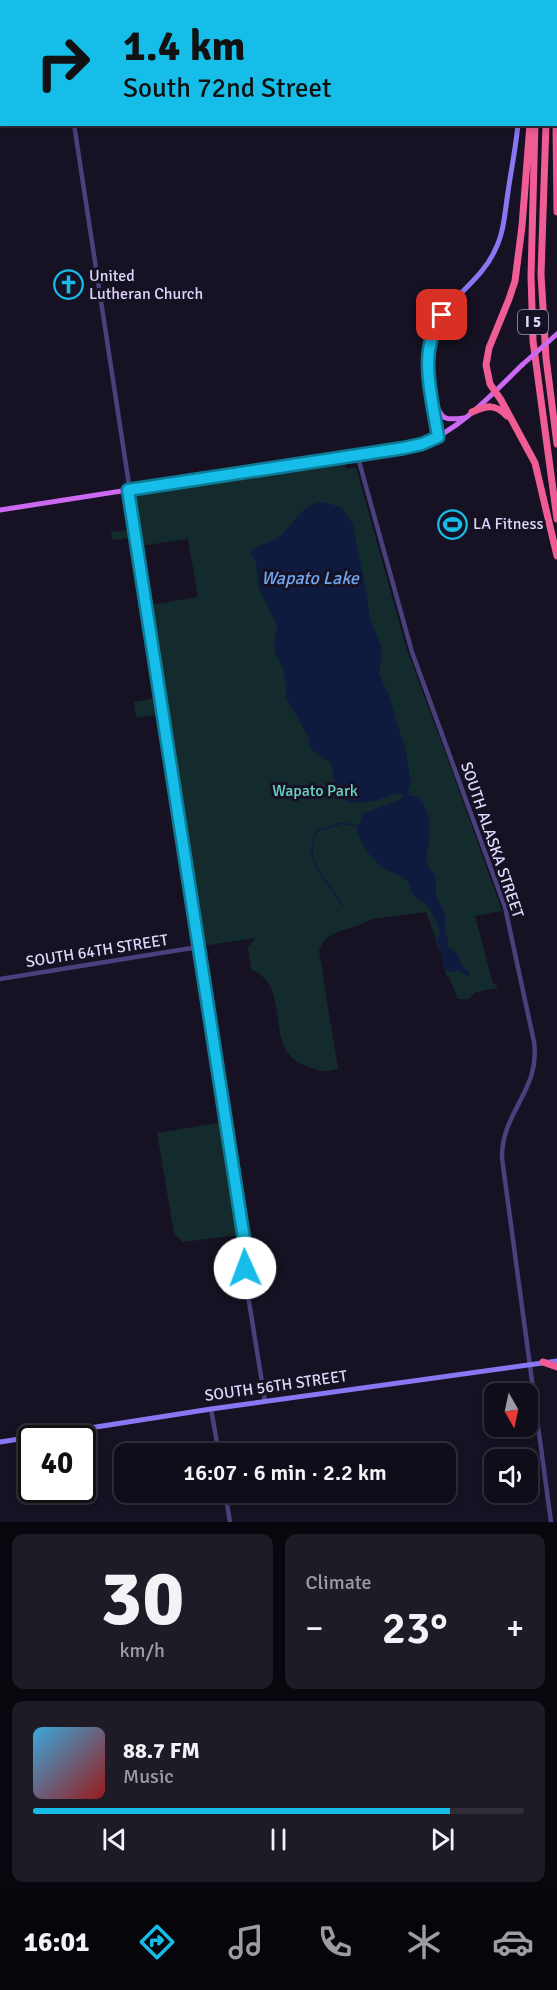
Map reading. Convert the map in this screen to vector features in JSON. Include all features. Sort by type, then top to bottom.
[{"type":"highway","points":[[530,126],[515,281],[486,357],[488,376],[535,463],[557,556]]},
{"type":"highway","name":"I 5","points":[[535,126],[531,276],[533,341],[557,519]]},
{"type":"highway","name":"I 5","points":[[546,126],[541,274],[546,358],[557,444]]},
{"type":"highway","points":[[556,126],[557,212]]},
{"type":"highway","points":[[472,412],[487,406],[496,407],[503,411],[516,428]]},
{"type":"highway","points":[[543,1362],[557,1367]]},
{"type":"main road","points":[[438,437],[427,360],[433,332],[442,315],[484,268],[496,248],[504,217],[518,126]]},
{"type":"main road","points":[[0,510],[411,447],[438,437],[465,418],[557,334]]},
{"type":"main road","points":[[433,398],[441,415],[447,420],[465,418]]},
{"type":"main road","name":"SOUTH 56TH STREET","points":[[0,1442],[265,1401],[557,1360]]},
{"type":"street","points":[[74,126],[244,1239],[247,1289],[265,1401]]},
{"type":"street","name":"SOUTH ALASKA STREET","points":[[357,454],[412,652],[505,907],[534,1042],[535,1060],[532,1077],[508,1125],[502,1153],[551,1522]]},
{"type":"street","name":"SOUTH 64TH STREET","points":[[0,979],[198,947]]},
{"type":"street","points":[[212,1409],[217,1443]]},
{"type":"street","points":[[227,1503],[230,1522]]},
{"type":"green space","name":"Wapato Park","points":[[345,463],[346,469],[356,467],[406,647],[502,911],[475,916],[493,984],[496,984],[498,988],[476,992],[469,999],[458,999],[446,975],[441,953],[426,912],[371,919],[329,937],[319,951],[338,1069],[325,1071],[306,1066],[287,1052],[280,1033],[271,988],[265,979],[251,969],[248,948],[255,938],[202,946],[149,605],[198,597],[188,539],[141,546],[135,496]]},
{"type":"green space","points":[[128,530],[129,538],[112,540],[111,532]]},
{"type":"green space","points":[[156,698],[157,715],[136,718],[134,702]]},
{"type":"green space","points":[[218,1123],[221,1125],[239,1235],[183,1242],[174,1234],[157,1133]]},
{"type":"water","name":"Wapato Lake","points":[[323,502],[343,508],[353,525],[370,619],[381,645],[379,674],[388,693],[405,748],[411,781],[408,792],[410,796],[415,796],[423,802],[430,821],[426,858],[427,864],[436,877],[436,896],[445,914],[447,945],[458,955],[461,965],[470,973],[469,977],[460,971],[450,972],[445,969],[441,950],[435,941],[439,937],[440,930],[430,910],[414,896],[406,880],[375,861],[360,838],[357,826],[362,814],[402,799],[403,795],[398,793],[371,802],[350,803],[337,789],[331,763],[311,749],[308,736],[286,698],[286,682],[274,645],[277,625],[259,590],[256,563],[250,552],[279,537],[304,510]]},
{"type":"waterway","points":[[343,906],[318,870],[312,852],[313,842],[317,831],[342,823],[357,826]]},
{"type":"place","name":"United Lutheran Church","points":[[68,285]]},
{"type":"place","name":"LA Fitness","points":[[452,524]]},
{"type":"route","points":[[245,1268],[244,1239],[128,490],[404,448],[438,437],[427,360],[433,332],[442,315]]}]
